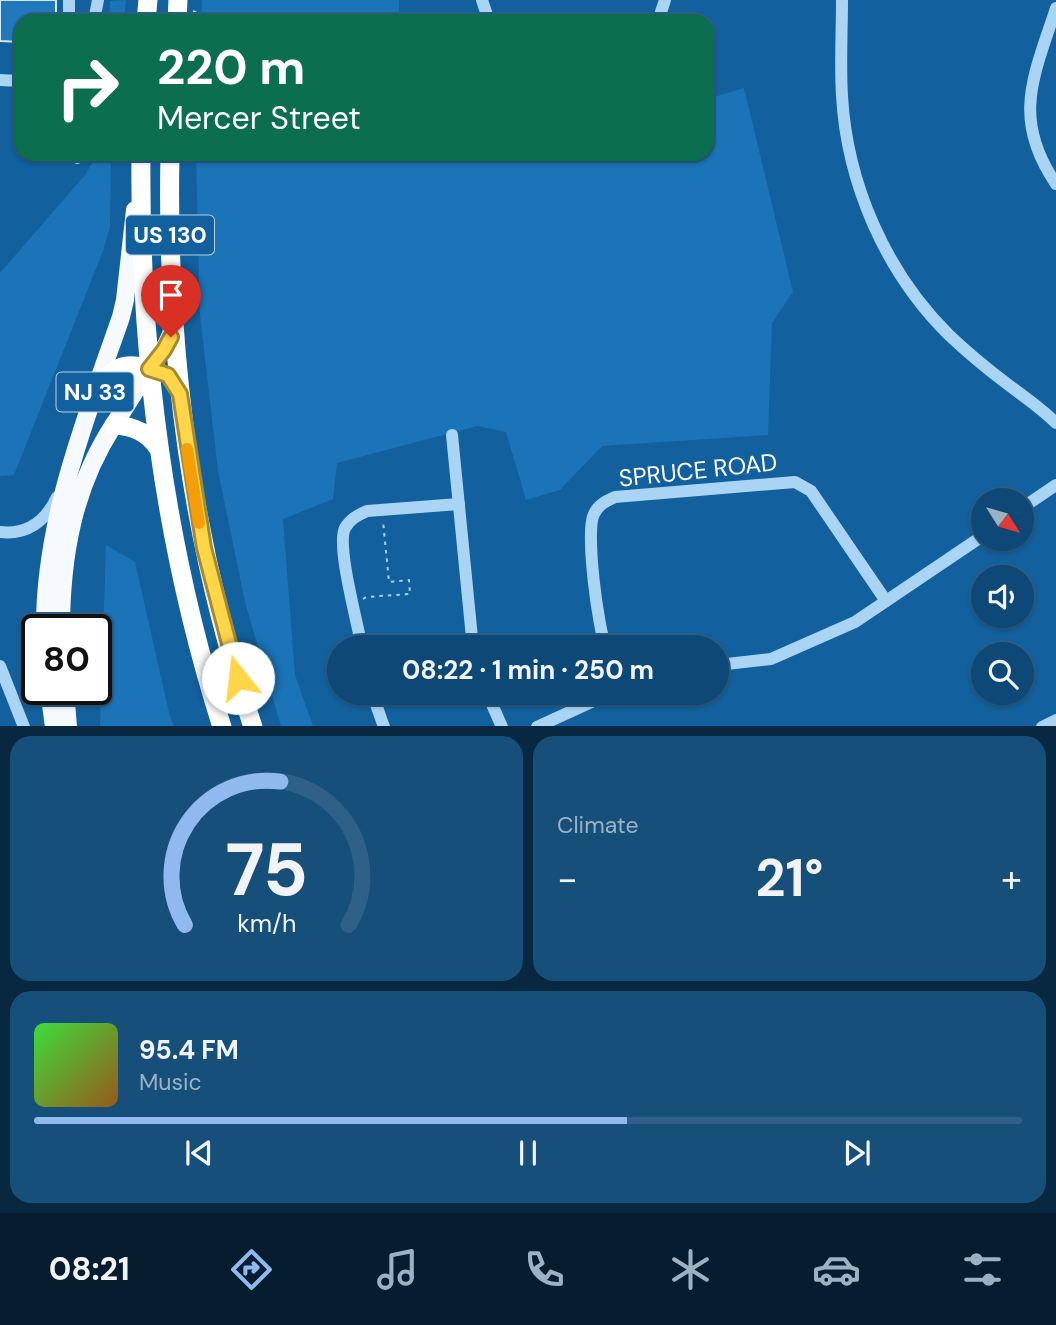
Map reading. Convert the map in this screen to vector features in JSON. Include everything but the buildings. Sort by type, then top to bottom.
[{"type":"highway","name":"US 130","points":[[141,161],[140,210],[149,369],[159,449],[183,584],[222,726]]},
{"type":"highway","name":"US 130","points":[[170,161],[170,251],[180,394],[204,548],[230,653],[253,726]]},
{"type":"highway","points":[[97,386],[112,371],[126,365],[138,365],[168,375],[180,394]]},
{"type":"highway","points":[[114,425],[137,429],[146,434],[159,449]]},
{"type":"main road","name":"NJ 33","points":[[45,614],[50,561],[72,461],[125,300],[140,161]]},
{"type":"main road","name":"NJ 33","points":[[61,614],[62,571],[72,521],[89,470],[149,369],[164,350],[171,337],[174,315]]},
{"type":"main road","points":[[51,705],[54,726]]},
{"type":"main road","points":[[66,705],[68,726]]},
{"type":"street","points":[[842,0],[842,96],[846,128],[859,185],[878,233],[907,284],[947,333],[994,375],[1056,423]]},
{"type":"street","points":[[1056,8],[1036,66],[1030,99],[1033,138],[1039,155],[1056,184]]},
{"type":"street","points":[[452,435],[471,635]]},
{"type":"street","points":[[0,532],[24,530],[43,519],[51,509],[72,461]]},
{"type":"street","name":"SPRUCE ROAD","points":[[602,635],[599,624],[591,522],[599,506],[615,497],[795,482],[811,491],[886,601]]},
{"type":"street","points":[[1034,500],[1056,485]]},
{"type":"street","points":[[359,635],[342,546],[345,528],[358,515],[367,511],[459,504]]},
{"type":"street","points":[[729,665],[771,659],[855,622],[971,544]]},
{"type":"street","points":[[0,666],[24,726]]},
{"type":"street","points":[[376,705],[384,726]]},
{"type":"street","points":[[492,705],[502,726]]},
{"type":"street","points":[[537,726],[584,705]]},
{"type":"street","points":[[1042,726],[1056,720]]},
{"type":"path","points":[[363,599],[411,594],[409,580],[389,582],[383,520]]},
{"type":"shaded area","points":[[126,0],[125,14],[109,14],[110,1]]},
{"type":"shaded area","points":[[202,0],[399,0],[399,14],[201,14]]},
{"type":"shaded area","points":[[744,88],[793,292],[772,323],[768,435],[602,446],[560,490],[526,500],[506,432],[477,426],[337,463],[333,499],[283,519],[295,675],[313,726],[281,726],[245,602],[218,471],[200,315],[196,161],[714,161],[714,97]]},
{"type":"shaded area","points":[[93,161],[111,161],[110,227],[103,251],[14,475],[0,476],[0,273],[85,175]]},
{"type":"shaded area","points":[[106,545],[135,562],[174,726],[100,726],[101,705],[112,705],[112,614],[104,614]]},
{"type":"slow traffic","points":[[187,449],[199,523]]},
{"type":"route","points":[[171,337],[149,369],[168,375],[180,394],[204,548],[238,678]]}]
